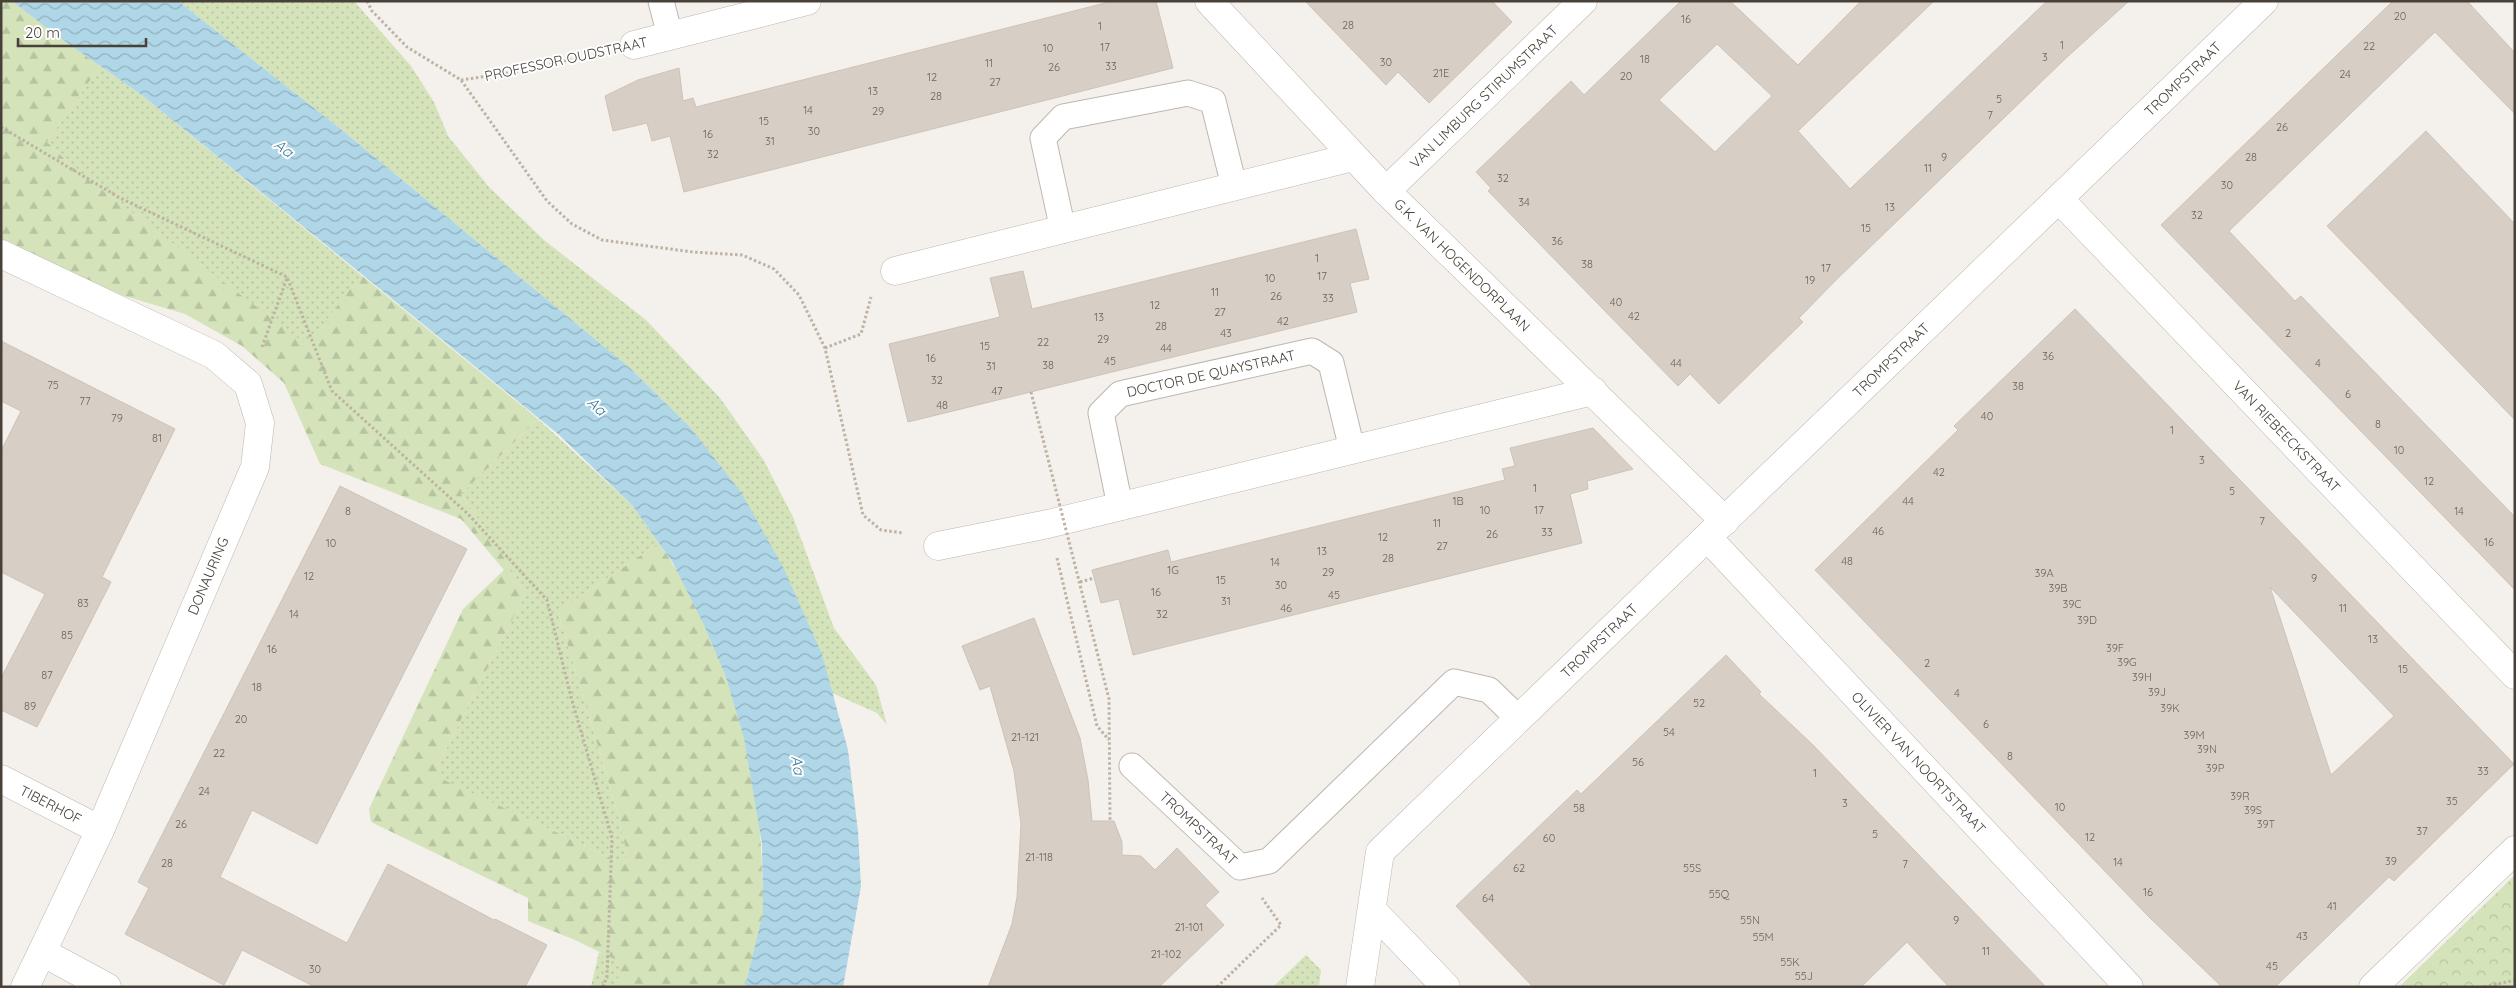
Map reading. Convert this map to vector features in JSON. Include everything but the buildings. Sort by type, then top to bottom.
[{"type":"street","name":"PROFESSOR OUDSTRAAT","points":[[634,45],[807,1]]},
{"type":"street","name":"G.K. VAN HOGENDORPLAAN","points":[[1209,1],[1386,191],[1593,391],[1716,529]]},
{"type":"street","name":"VAN LIMBURG STIRUMSTRAAT","points":[[1386,191],[1583,1]]},
{"type":"street","name":"TROMPSTRAAT","points":[[1360,987],[1380,852],[2264,1]]},
{"type":"street","points":[[895,271],[1353,156]]},
{"type":"street","name":"VAN RIEBEECKSTRAAT","points":[[2059,199],[2515,675]]},
{"type":"street","points":[[1,254],[214,355],[248,384]]},
{"type":"street","name":"DONAURING","points":[[25,987],[100,830],[255,467],[260,423],[248,384]]},
{"type":"street","points":[[938,546],[1048,524],[1593,391]]},
{"type":"street","name":"OLIVIER VAN NOORTSTRAAT","points":[[1716,529],[2129,987]]},
{"type":"street","name":"TIBERHOF","points":[[1,779],[100,830]]},
{"type":"street","points":[[2373,987],[2515,850]]},
{"type":"street","points":[[1372,910],[1446,987]]},
{"type":"street","points":[[42,952],[107,987]]},
{"type":"lane","points":[[661,1],[670,36]]},
{"type":"lane","points":[[1063,230],[1044,138],[1063,117],[1188,93],[1213,101],[1234,186]]},
{"type":"lane","name":"DOCTOR DE QUAYSTRAAT","points":[[1120,506],[1101,412],[1120,394],[1312,351],[1331,363],[1352,449]]},
{"type":"lane","name":"TROMPSTRAAT","points":[[1132,766],[1240,867],[1269,861],[1454,682],[1489,690],[1519,719]]},
{"type":"path","points":[[367,1],[372,11],[407,47],[461,80],[490,117],[547,201],[572,224],[602,240],[693,252],[742,256],[774,270],[799,295],[825,348],[864,515],[880,530],[928,536],[938,546]]},
{"type":"path","name":"PROFESSOR OUDSTRAAT","points":[[461,80],[521,71],[634,45]]},
{"type":"path","points":[[1,127],[120,198],[287,277],[332,391],[468,514],[547,600],[571,697],[612,838],[607,976],[603,987]]},
{"type":"path","points":[[825,348],[861,334],[873,290],[895,271]]},
{"type":"path","points":[[248,384],[287,277]]},
{"type":"path","points":[[1032,392],[1109,698],[1110,821]]},
{"type":"path","points":[[1048,524],[1097,726],[1132,766]]},
{"type":"path","points":[[1080,582],[1094,578]]},
{"type":"path","points":[[1217,987],[1281,924],[1240,867]]},
{"type":"path","points":[[2484,987],[2515,980]]},
{"type":"green space","points":[[1,1],[12,1],[100,66],[47,142],[77,171],[307,345],[361,275],[538,419],[461,494],[511,568],[525,595],[438,765],[444,780],[620,862],[628,861],[620,821],[558,612],[659,543],[682,580],[702,618],[720,659],[746,745],[755,788],[760,832],[763,913],[745,987],[616,987],[620,967],[618,961],[575,940],[528,921],[528,898],[371,822],[369,809],[463,609],[504,570],[461,519],[320,464],[284,383],[242,346],[185,314],[98,288],[1,239]]},
{"type":"green space","points":[[178,1],[354,1],[411,66],[434,102],[448,136],[489,187],[544,240],[646,320],[720,398],[763,459],[793,517],[834,628],[876,685],[887,725],[877,713],[832,693],[822,654],[690,427],[630,368],[342,130]]},
{"type":"green space","points":[[100,66],[143,96],[361,275],[307,346],[77,171],[47,142]]},
{"type":"green space","points":[[538,419],[632,505],[659,543],[558,612],[620,821],[628,861],[620,862],[443,780],[438,765],[525,595],[511,568],[461,494]]},
{"type":"green space","points":[[2515,875],[2515,987],[2399,987]]},
{"type":"green space","points":[[599,952],[619,961],[621,967],[616,987],[591,987]]},
{"type":"green space","points":[[1306,955],[1321,970],[1319,987],[1273,987]]},
{"type":"water","name":"Aa","points":[[12,1],[178,1],[342,130],[630,368],[690,427],[741,492],[783,567],[822,654],[848,750],[858,831],[861,886],[843,987],[745,987],[763,913],[762,844],[744,738],[726,677],[704,625],[673,563],[632,505],[558,434],[143,96],[56,35]]}]
